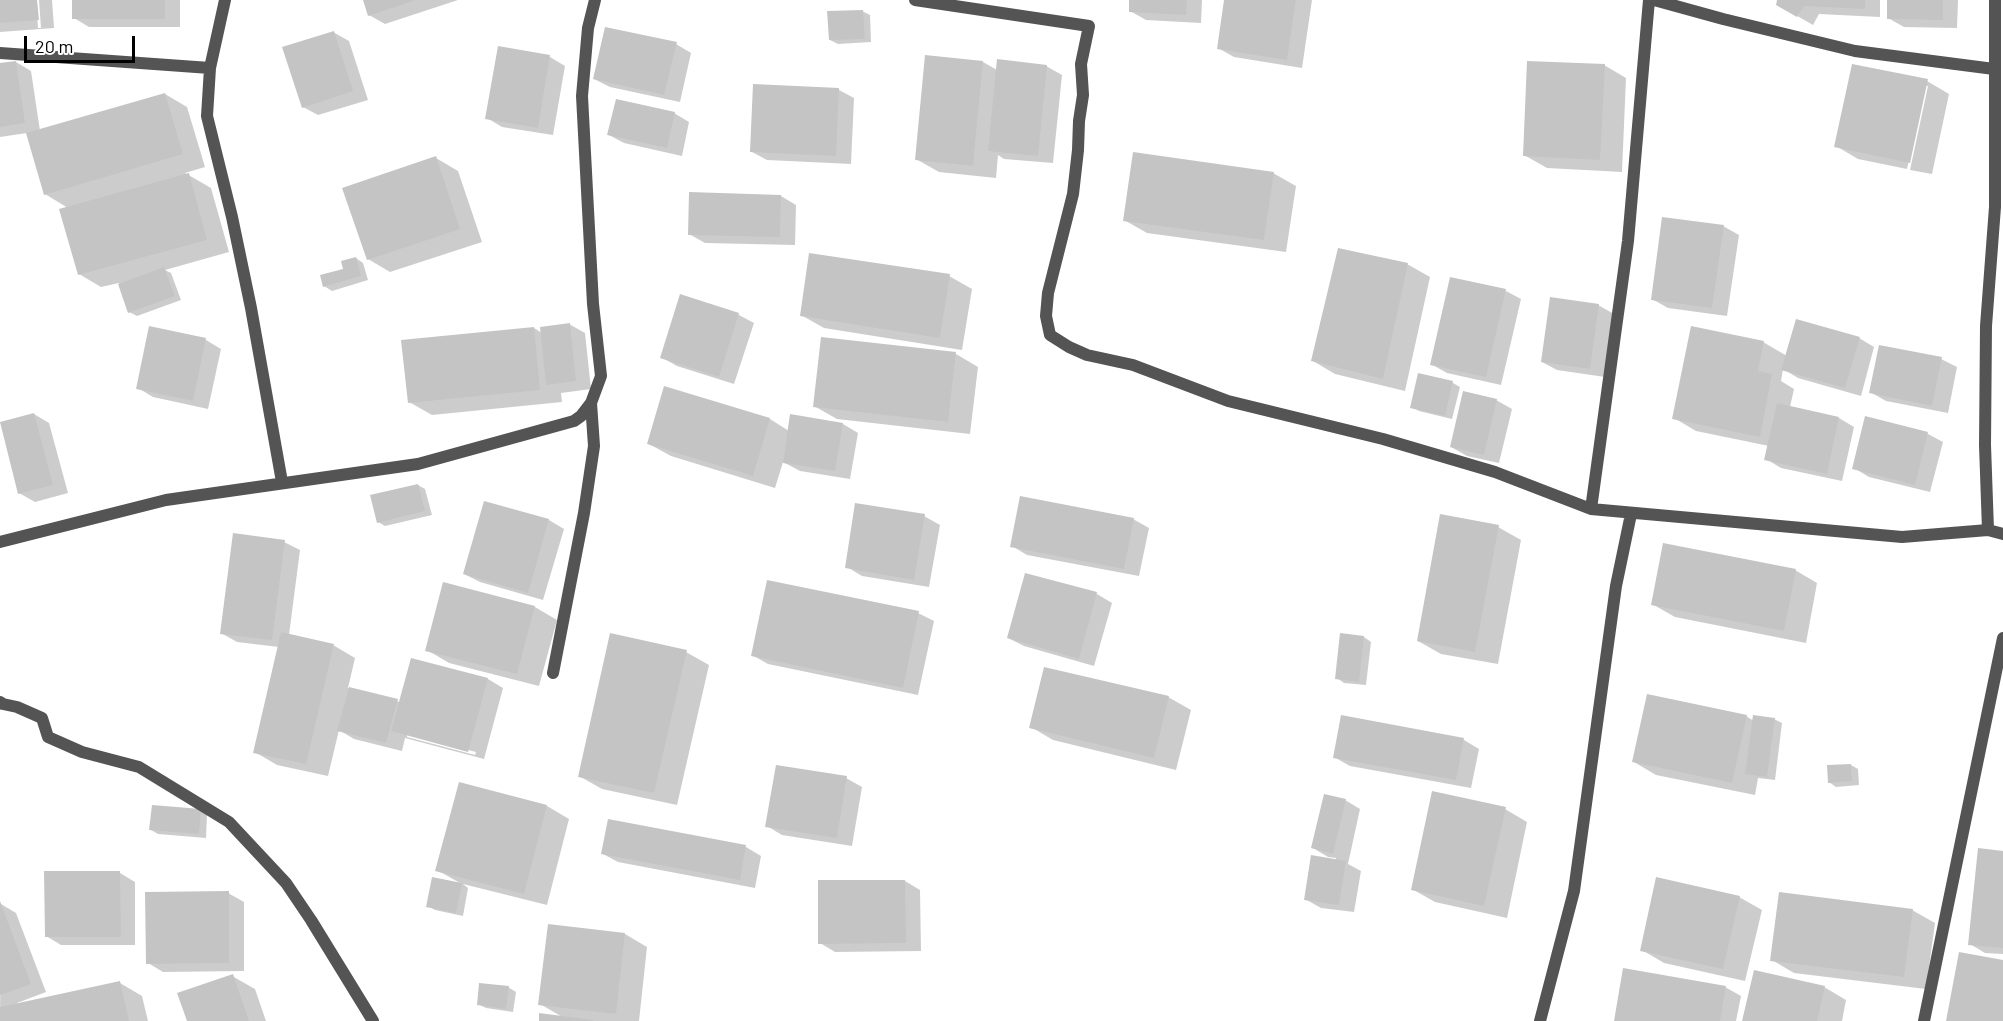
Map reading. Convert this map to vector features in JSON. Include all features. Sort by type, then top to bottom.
[{"type":"street","points":[[225,0],[210,68],[207,116],[246,285],[282,482]]},
{"type":"street","points":[[0,542],[166,500],[418,464],[574,421],[581,416],[591,403],[601,376],[592,304],[582,96],[588,28],[595,0]]},
{"type":"street","points":[[915,0],[1089,26],[1081,64],[1083,95],[1078,121],[1078,150],[1073,194],[1048,293],[1046,316],[1050,334],[1088,356],[1133,365],[1228,401],[1383,439],[1495,472],[1591,509],[1902,537],[1988,530],[2003,534]]},
{"type":"street","points":[[1591,509],[1628,241],[1649,0]]},
{"type":"street","points":[[1654,0],[1855,51],[1994,69]]},
{"type":"street","points":[[1988,530],[1985,445],[1986,326],[1995,207],[1995,0]]},
{"type":"street","points":[[0,53],[210,68]]},
{"type":"street","points":[[553,673],[582,524],[594,446],[591,403]]},
{"type":"street","points":[[1539,1021],[1574,891],[1616,586],[1631,514]]},
{"type":"street","points":[[1924,1021],[2003,638]]},
{"type":"street","points":[[0,702],[42,718],[48,737],[82,752],[139,767],[229,822],[286,883],[373,1021]]},
{"type":"building","points":[[0,0],[37,0],[39,20],[0,23]]},
{"type":"building","points":[[72,0],[165,0],[165,19],[72,19]]},
{"type":"building","points":[[363,0],[416,0],[368,16]]},
{"type":"building","points":[[1129,0],[1187,0],[1186,15],[1129,12]]},
{"type":"building","points":[[1224,0],[1296,0],[1287,60],[1217,49]]},
{"type":"building","points":[[1777,0],[1865,0],[1865,9],[1804,6],[1797,17],[1776,5]]},
{"type":"building","points":[[1887,0],[1943,0],[1943,20],[1887,19]]},
{"type":"building","points":[[863,10],[865,39],[829,40],[827,11]]},
{"type":"building","points":[[605,27],[677,42],[664,95],[593,79]]},
{"type":"building","points":[[334,31],[353,91],[302,108],[282,47]]},
{"type":"building","points":[[498,46],[550,55],[538,128],[485,119]]},
{"type":"building","points":[[925,55],[983,61],[973,166],[915,160]]},
{"type":"building","points":[[997,59],[1047,65],[1038,156],[988,151]]},
{"type":"building","points":[[16,61],[25,123],[0,127],[0,63]]},
{"type":"building","points":[[1527,61],[1605,64],[1600,160],[1523,156]]},
{"type":"building","points":[[1852,64],[1928,79],[1910,163],[1834,147]]},
{"type":"building","points":[[753,84],[839,88],[836,156],[750,152]]},
{"type":"building","points":[[165,93],[183,154],[44,195],[26,133]]},
{"type":"building","points":[[616,99],[675,112],[667,148],[607,135]]},
{"type":"building","points":[[1133,152],[1274,172],[1264,240],[1123,221]]},
{"type":"building","points":[[436,156],[460,229],[367,260],[342,188]]},
{"type":"building","points":[[189,173],[207,240],[78,275],[59,209]]},
{"type":"building","points":[[689,192],[781,195],[780,237],[688,235]]},
{"type":"building","points":[[1662,217],[1724,225],[1712,308],[1651,300]]},
{"type":"building","points":[[1338,248],[1408,263],[1383,379],[1311,361]]},
{"type":"building","points":[[809,253],[950,274],[940,338],[800,316]]},
{"type":"building","points":[[356,257],[361,276],[323,287],[320,275],[343,269],[341,261]]},
{"type":"building","points":[[164,267],[175,296],[128,313],[118,284]]},
{"type":"building","points":[[1450,277],[1506,289],[1486,377],[1430,365]]},
{"type":"building","points":[[680,294],[739,313],[719,377],[660,358]]},
{"type":"building","points":[[1550,297],[1599,304],[1590,369],[1541,362]]},
{"type":"building","points":[[1796,319],[1860,337],[1845,388],[1781,370]]},
{"type":"building","points":[[570,323],[576,381],[546,385],[540,327]]},
{"type":"building","points":[[149,326],[206,338],[193,401],[136,389]]},
{"type":"building","points":[[1691,326],[1764,341],[1758,371],[1772,374],[1760,437],[1672,419]]},
{"type":"building","points":[[534,327],[540,390],[408,403],[401,340]]},
{"type":"building","points":[[821,337],[956,352],[948,422],[813,407]]},
{"type":"building","points":[[1879,345],[1942,357],[1932,406],[1869,393]]},
{"type":"building","points":[[1418,373],[1453,381],[1445,416],[1410,408]]},
{"type":"building","points":[[664,386],[770,418],[753,476],[647,444]]},
{"type":"building","points":[[1463,391],[1497,399],[1484,455],[1450,447]]},
{"type":"building","points":[[1777,403],[1839,417],[1827,474],[1764,460]]},
{"type":"building","points":[[34,413],[53,485],[18,494],[0,422]]},
{"type":"building","points":[[790,414],[843,423],[835,471],[783,463]]},
{"type":"building","points":[[1865,416],[1928,432],[1915,485],[1852,469]]},
{"type":"building","points":[[418,484],[425,511],[377,523],[370,495]]},
{"type":"building","points":[[1020,496],[1134,518],[1124,569],[1010,547]]},
{"type":"building","points":[[484,501],[549,519],[528,593],[463,574]]},
{"type":"building","points":[[855,503],[925,514],[914,580],[845,568]]},
{"type":"building","points":[[1440,514],[1499,525],[1475,652],[1417,641]]},
{"type":"building","points":[[233,533],[285,540],[272,640],[220,634]]},
{"type":"building","points":[[1663,543],[1796,569],[1784,631],[1651,605]]},
{"type":"building","points":[[1025,573],[1097,592],[1079,659],[1007,638]]},
{"type":"building","points":[[767,580],[919,611],[903,688],[751,656]]},
{"type":"building","points":[[443,582],[535,606],[517,674],[425,651]]},
{"type":"building","points":[[281,632],[334,644],[306,764],[253,753]]},
{"type":"building","points":[[610,633],[687,650],[654,793],[578,777]]},
{"type":"building","points":[[1340,633],[1364,636],[1359,682],[1335,679]]},
{"type":"building","points":[[411,658],[488,678],[468,752],[391,731]]},
{"type":"building","points":[[1044,667],[1169,696],[1154,758],[1029,728]]},
{"type":"building","points":[[349,687],[398,699],[386,743],[337,731]]},
{"type":"building","points":[[1647,694],[1747,715],[1732,783],[1632,762]]},
{"type":"building","points":[[1341,715],[1464,738],[1456,780],[1333,758]]},
{"type":"building","points":[[1753,715],[1775,718],[1767,777],[1745,774]]},
{"type":"building","points":[[1851,764],[1852,781],[1828,783],[1827,765]]},
{"type":"building","points":[[776,765],[847,776],[837,838],[765,827]]},
{"type":"building","points":[[459,782],[547,805],[524,894],[435,871]]},
{"type":"building","points":[[1432,791],[1506,807],[1484,906],[1411,890]]},
{"type":"building","points":[[1324,794],[1346,799],[1333,854],[1311,848]]},
{"type":"building","points":[[152,805],[201,809],[199,834],[149,830]]},
{"type":"building","points":[[608,819],[746,845],[740,880],[601,854]]},
{"type":"building","points":[[1978,848],[2003,851],[2003,948],[1968,945]]},
{"type":"building","points":[[1311,855],[1346,861],[1339,905],[1304,900]]},
{"type":"building","points":[[44,871],[120,871],[121,937],[45,937]]},
{"type":"building","points":[[432,877],[462,883],[456,913],[426,907]]},
{"type":"building","points":[[1656,877],[1740,896],[1723,969],[1640,951]]},
{"type":"building","points":[[818,880],[905,880],[906,943],[818,944]]},
{"type":"building","points":[[229,891],[229,963],[146,964],[145,892]]},
{"type":"building","points":[[1779,892],[1913,909],[1904,977],[1770,961]]},
{"type":"building","points":[[0,901],[31,984],[0,995]]},
{"type":"building","points":[[548,924],[625,933],[616,1014],[538,1005]]},
{"type":"building","points":[[1959,952],[2003,960],[2003,1021],[1946,1021]]},
{"type":"building","points":[[1623,968],[1726,986],[1720,1021],[1614,1021]]},
{"type":"building","points":[[1754,970],[1825,986],[1817,1021],[1742,1021]]},
{"type":"building","points":[[233,974],[249,1021],[187,1021],[177,993]]},
{"type":"building","points":[[120,981],[129,1021],[0,1021],[0,1007]]},
{"type":"building","points":[[479,983],[509,986],[506,1009],[477,1005]]},
{"type":"building","points":[[539,1013],[593,1020],[593,1021],[539,1021]]}]
